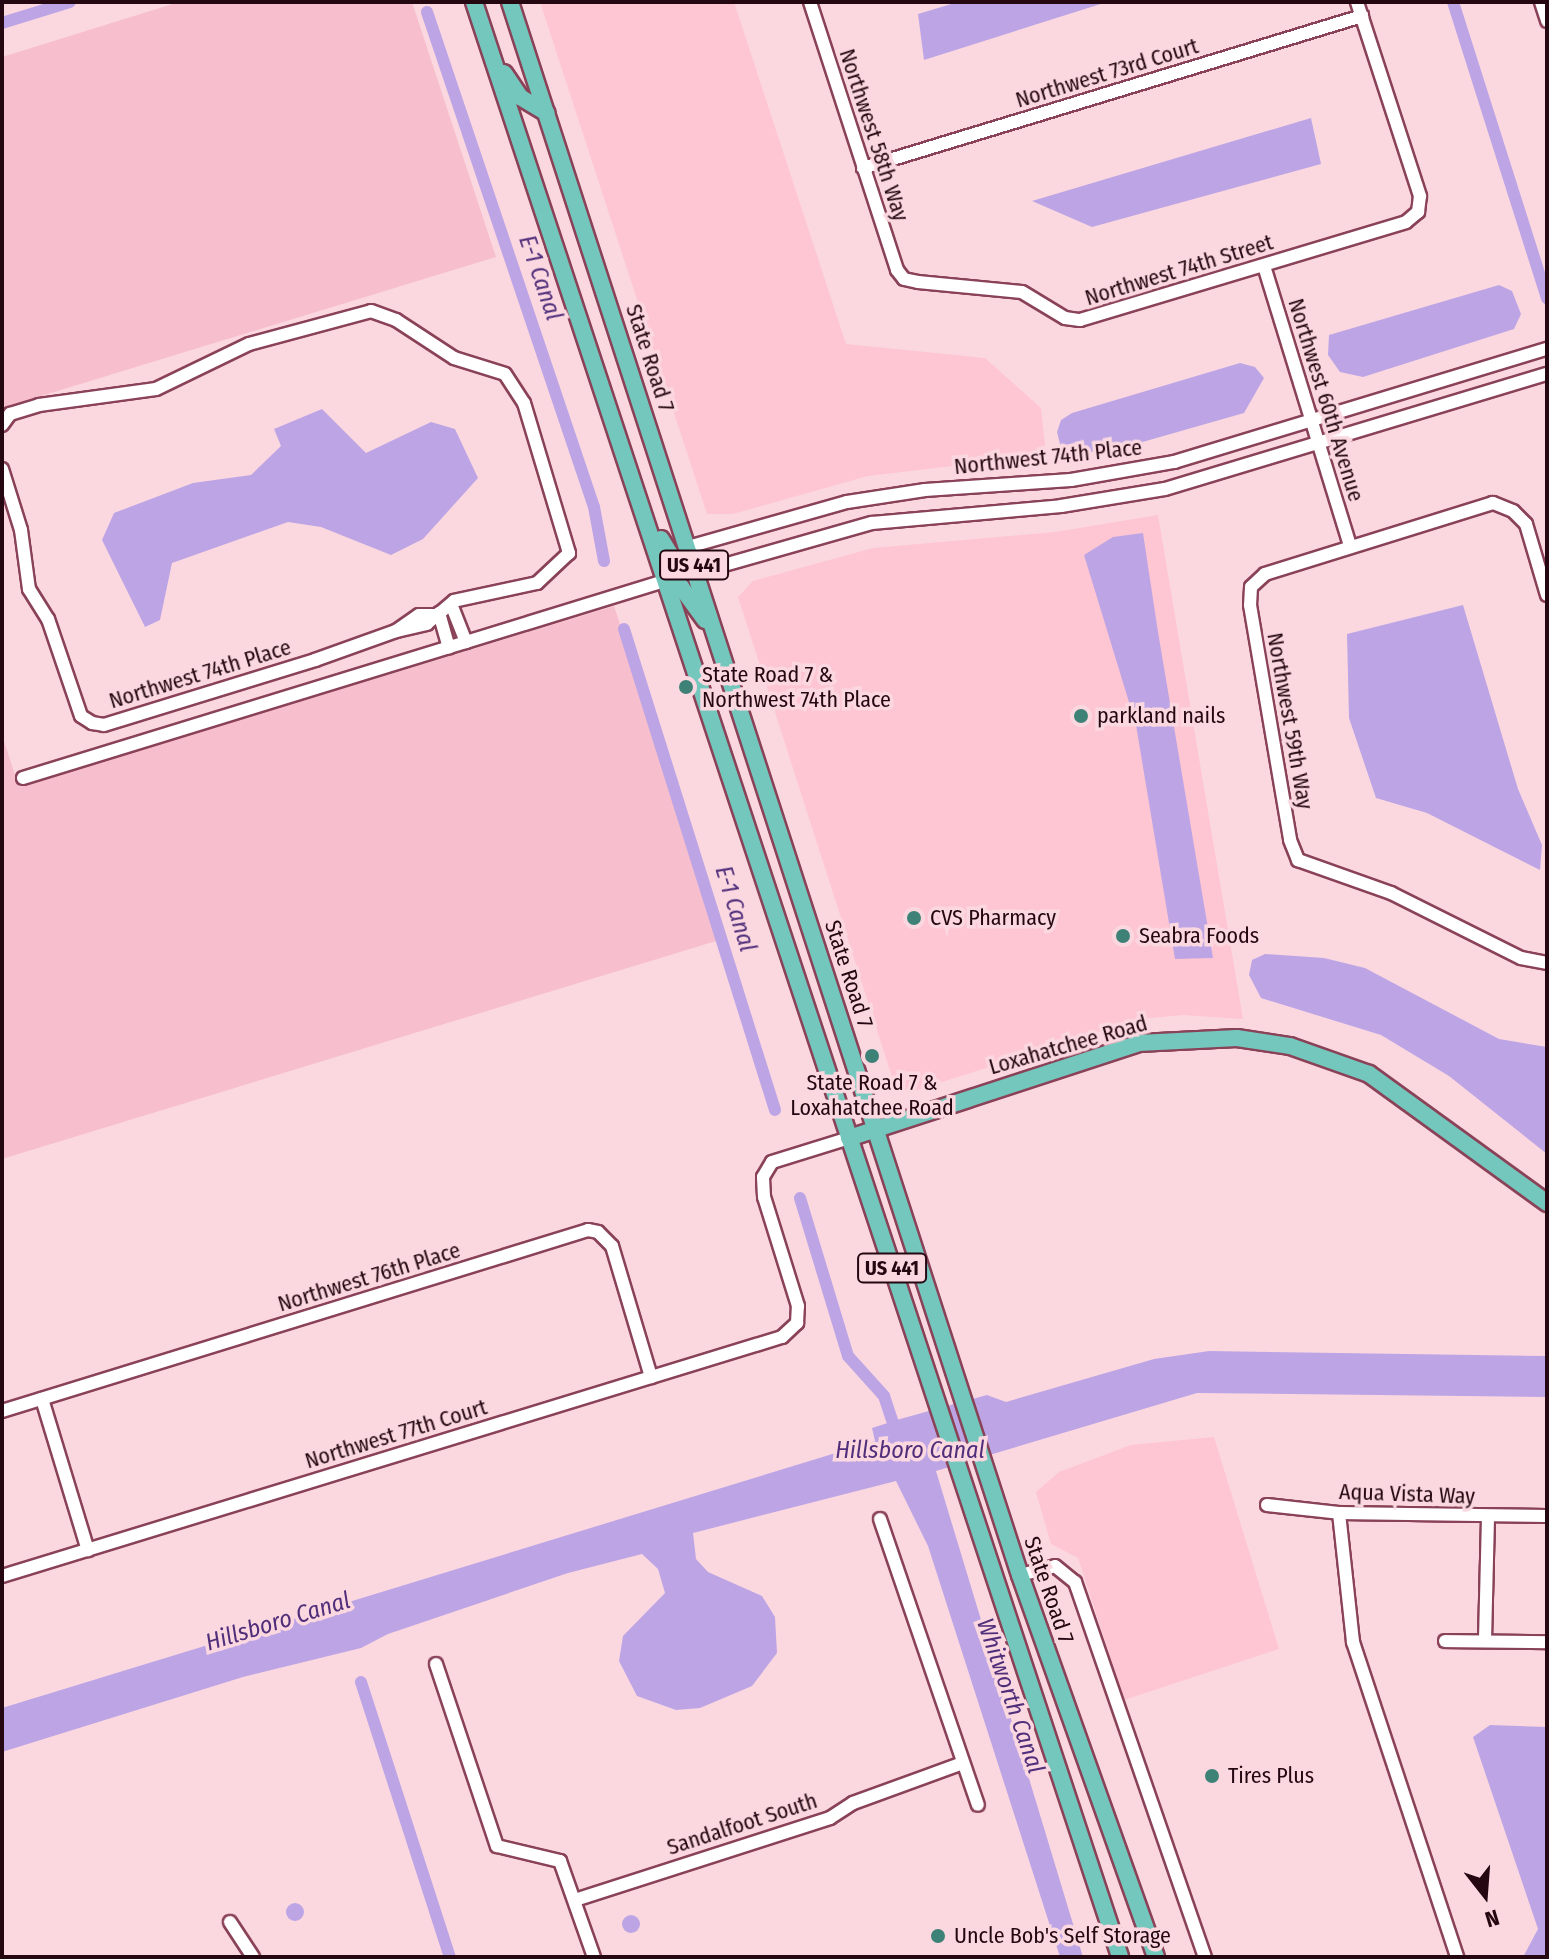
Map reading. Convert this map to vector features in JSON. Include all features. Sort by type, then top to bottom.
[{"type":"main road","name":"US 441","points":[[474,2],[668,580],[958,1474],[1120,1957]]},
{"type":"main road","name":"State Road 7","points":[[510,2],[1020,1575],[1156,1957]]},
{"type":"main road","points":[[492,55],[520,97],[547,113]]},
{"type":"main road","points":[[644,510],[673,559],[696,573]]},
{"type":"main road","points":[[668,580],[690,596],[719,641]]},
{"type":"main road","name":"Loxahatchee Road","points":[[849,1138],[1139,1043],[1237,1038],[1304,1050],[1369,1074],[1547,1203]]},
{"type":"street","name":"Northwest 58th Way","points":[[810,2],[897,270],[904,279]]},
{"type":"street","points":[[1357,2],[1362,16]]},
{"type":"street","points":[[1541,2],[1547,21]]},
{"type":"street","name":"Northwest 73rd Court","points":[[863,168],[1362,16]]},
{"type":"street","name":"Northwest 74th Street","points":[[904,279],[1022,292],[1065,318],[1080,320],[1406,222],[1418,212],[1420,196],[1362,16]]},
{"type":"street","name":"Northwest 60th Avenue","points":[[1264,266],[1350,546]]},
{"type":"street","points":[[2,425],[10,414],[39,405],[156,389],[249,344],[357,313],[383,315],[454,358],[505,374],[524,403],[570,543],[564,564],[546,578],[508,593],[451,604],[437,614],[449,648]]},
{"type":"street","name":"Northwest 74th Place","points":[[688,547],[847,502],[1113,474],[1312,421],[1547,349]]},
{"type":"street","name":"Northwest 74th Place","points":[[696,573],[872,523],[1125,497],[1319,444],[1547,374]]},
{"type":"street","name":"Northwest 74th Place","points":[[2,469],[21,530],[29,589],[48,619],[81,716],[92,723],[104,725],[396,631],[427,624],[437,614]]},
{"type":"street","points":[[1350,546],[1493,503],[1513,511],[1526,524],[1547,595]]},
{"type":"street","name":"Northwest 59th Way","points":[[1350,546],[1265,574],[1251,587],[1282,793],[1298,860],[1391,893],[1521,958],[1547,963]]},
{"type":"street","points":[[23,778],[668,580]]},
{"type":"street","points":[[451,604],[466,642]]},
{"type":"street","name":"Northwest 77th Court","points":[[2,1576],[782,1337],[797,1323],[798,1306],[764,1197],[763,1177],[772,1162],[849,1138]]},
{"type":"street","name":"Northwest 76th Place","points":[[2,1411],[588,1230],[598,1232],[612,1246],[651,1377]]},
{"type":"street","points":[[42,1399],[88,1550]]},
{"type":"street","name":"Aqua Vista Way","points":[[1267,1505],[1339,1513],[1547,1516]]},
{"type":"street","points":[[1339,1513],[1353,1642],[1457,1957]]},
{"type":"street","points":[[1485,1640],[1488,1517]]},
{"type":"street","points":[[880,1519],[978,1805]]},
{"type":"street","points":[[1020,1575],[1055,1566],[1075,1582],[1205,1957]]},
{"type":"street","points":[[1445,1641],[1547,1642]]},
{"type":"street","points":[[436,1664],[497,1846],[560,1861],[594,1957]]},
{"type":"street","name":"Sandalfoot South","points":[[575,1900],[830,1818],[853,1803],[963,1763]]},
{"type":"street","points":[[230,1922],[253,1957]]},
{"type":"shaded area","points":[[179,2],[412,2],[496,257],[2,408],[2,57]]},
{"type":"shaded area","points":[[540,2],[734,2],[846,344],[985,358],[1041,408],[1046,455],[868,476],[733,514],[707,514]]},
{"type":"shaded area","points":[[1158,515],[1243,1019],[1184,1015],[1140,1019],[914,1091],[903,1090],[894,1083],[738,597],[753,581],[873,548],[1055,532]]},
{"type":"shaded area","points":[[614,606],[726,938],[2,1159],[2,735],[19,787]]},
{"type":"shaded area","points":[[1214,1437],[1279,1649],[1124,1700],[1078,1558],[1051,1544],[1036,1492],[1059,1472],[1131,1445]]},
{"type":"water","points":[[958,2],[1107,2],[924,60],[918,14]]},
{"type":"water","points":[[1311,118],[1321,164],[1092,227],[1032,201]]},
{"type":"water","points":[[1499,285],[1512,291],[1521,314],[1514,329],[1363,377],[1340,372],[1328,355],[1329,335]]},
{"type":"water","points":[[1240,363],[1255,367],[1264,378],[1244,413],[1125,447],[1084,453],[1061,448],[1057,432],[1061,420],[1072,413]]},
{"type":"water","points":[[322,409],[366,453],[431,422],[455,429],[478,478],[423,539],[391,555],[321,527],[288,522],[172,563],[160,620],[145,627],[102,540],[114,513],[193,483],[251,475],[281,446],[274,429]]},
{"type":"water","points":[[1143,533],[1213,958],[1175,959],[1136,725],[1084,555],[1113,537]]},
{"type":"water","points":[[1463,605],[1518,789],[1542,845],[1540,870],[1427,813],[1376,798],[1349,718],[1347,634]]},
{"type":"water","points":[[1265,954],[1324,958],[1365,968],[1499,1039],[1547,1047],[1547,1154],[1449,1076],[1381,1035],[1261,998],[1249,975],[1252,960]]},
{"type":"water","name":"Hillsboro Canal","points":[[1209,1351],[1547,1356],[1547,1397],[1197,1393],[936,1471],[1083,1957],[1060,1957],[928,1546],[896,1481],[693,1533],[696,1559],[708,1572],[762,1596],[775,1617],[777,1653],[752,1686],[700,1708],[676,1710],[637,1696],[619,1661],[623,1636],[665,1593],[658,1569],[642,1554],[568,1573],[388,1634],[361,1648],[243,1677],[2,1752],[2,1708],[875,1441],[872,1428],[900,1419],[987,1395],[1006,1402],[1154,1359]]},
{"type":"water","points":[[1490,1725],[1547,1727],[1547,1957],[1523,1957],[1538,1929],[1473,1737]]},
{"type":"water","points":[[295,1903],[304,1912],[295,1921],[286,1912]]},
{"type":"water","points":[[631,1915],[640,1924],[631,1933],[622,1924]]},
{"type":"waterway","points":[[2,23],[70,2]]},
{"type":"waterway","points":[[1453,2],[1547,298]]},
{"type":"waterway","name":"E-1 Canal","points":[[427,12],[594,507],[604,561]]},
{"type":"waterway","name":"E-1 Canal","points":[[624,629],[775,1110]]},
{"type":"waterway","name":"E-1 Canal","points":[[800,1198],[848,1356],[884,1396],[897,1435]]},
{"type":"waterway","points":[[361,1682],[450,1957]]},
{"type":"place","name":"State Road 7 & Northwest 74th Place","points":[[686,687]]},
{"type":"place","name":"parkland nails","points":[[1081,716]]},
{"type":"place","name":"CVS Pharmacy","points":[[914,918]]},
{"type":"place","name":"Seabra Foods","points":[[1123,936]]},
{"type":"place","name":"State Road 7 & Loxahatchee Road","points":[[872,1056]]},
{"type":"place","name":"Tires Plus","points":[[1212,1776]]},
{"type":"place","name":"Uncle Bob's Self Storage","points":[[938,1936]]},
{"type":"water label","name":"Whitworth Canal","points":[[1010,1696]]}]
